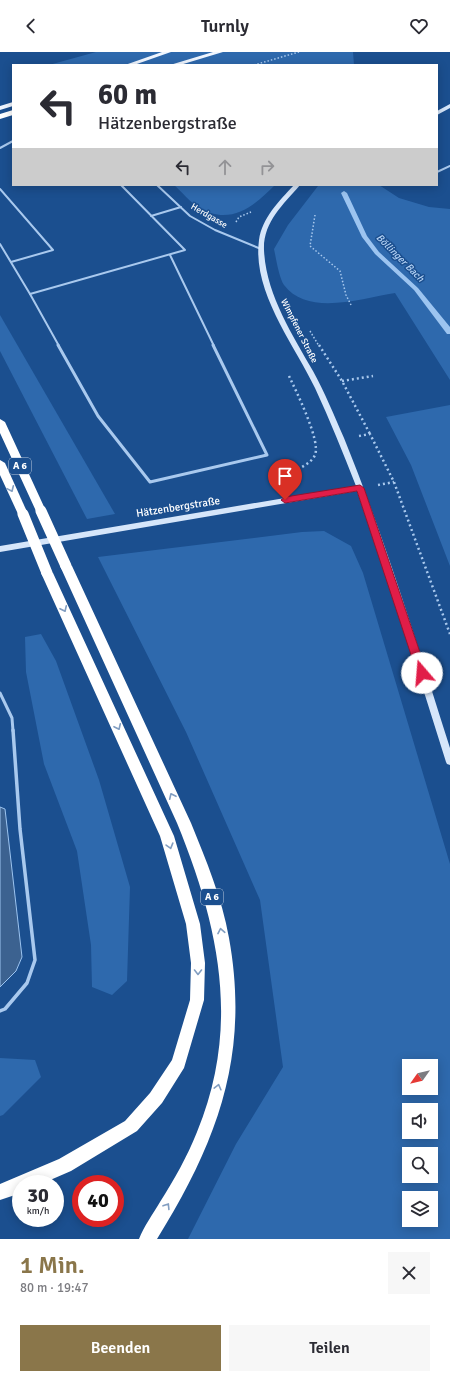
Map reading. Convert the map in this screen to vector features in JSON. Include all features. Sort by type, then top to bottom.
[{"type":"highway","points":[[0,117],[12,107]]},
{"type":"highway","name":"A 6","points":[[0,422],[187,829],[208,882],[219,919],[226,958],[229,997],[228,1031],[224,1066],[212,1111],[195,1155],[170,1202],[146,1239]]},
{"type":"highway","points":[[0,463],[47,573],[168,836],[193,924],[198,963],[198,1000],[179,1063],[156,1098],[131,1126],[65,1166],[44,1175]]},
{"type":"highway","points":[[0,1192],[12,1188]]},
{"type":"main road","points":[[131,64],[168,52]]},
{"type":"main road","points":[[177,64],[220,52]]},
{"type":"main road","points":[[0,108],[12,107]]},
{"type":"street","points":[[438,112],[450,106]]},
{"type":"street","points":[[438,118],[450,112]]},
{"type":"street","name":"Wimpfener Straße","points":[[296,186],[277,206],[269,218],[264,231],[261,249],[263,274],[271,294],[318,388],[360,488],[393,583],[450,762]]},
{"type":"street","name":"Hätzenbergstraße","points":[[0,548],[360,488]]},
{"type":"lane","points":[[0,148],[12,142]]},
{"type":"lane","points":[[438,172],[450,166]]},
{"type":"lane","points":[[30,294],[185,250],[122,186]]},
{"type":"lane","name":"Herdgasse","points":[[158,186],[190,216],[215,230],[261,249]]},
{"type":"lane","points":[[0,189],[53,250],[11,262]]},
{"type":"lane","points":[[152,216],[181,207]]},
{"type":"lane","points":[[0,244],[30,294],[98,416],[150,482],[267,455],[170,255]]},
{"type":"lane","points":[[0,693],[12,718],[20,829],[35,960],[27,983],[5,1008],[0,1011]]},
{"type":"path","points":[[257,64],[299,52]]},
{"type":"path","points":[[315,216],[310,246],[340,271],[346,295],[352,305]]},
{"type":"path","points":[[309,328],[342,381],[370,434]]},
{"type":"path","points":[[342,381],[373,376]]},
{"type":"path","points":[[300,498],[290,473],[305,465],[315,454],[316,442]]},
{"type":"path","points":[[394,482],[450,634]]},
{"type":"shaded area","points":[[96,52],[353,52],[354,64],[53,64]]},
{"type":"shaded area","points":[[175,186],[274,186],[259,200],[241,211],[232,214],[221,215],[211,213],[192,203]]},
{"type":"shaded area","points":[[318,186],[381,186],[399,198],[429,207],[450,209],[450,380],[395,293],[336,303],[321,303],[294,295],[282,282],[274,249],[288,225]]},
{"type":"shaded area","points":[[0,315],[115,514],[87,519],[0,351]]},
{"type":"shaded area","points":[[450,405],[450,566],[411,465],[386,417]]},
{"type":"shaded area","points":[[324,531],[351,546],[363,573],[450,864],[450,1239],[188,1239],[236,1144],[283,1067],[260,900],[186,732],[98,557],[302,532]]},
{"type":"shaded area","points":[[41,634],[56,661],[99,780],[130,887],[127,981],[112,995],[92,987],[91,945],[77,851],[44,764],[26,672],[25,637]]},
{"type":"shaded area","points":[[0,807],[5,809],[22,957],[16,971],[0,987]]},
{"type":"shaded area","points":[[0,1058],[35,1060],[41,1077],[3,1115],[0,1116]]},
{"type":"waterway","name":"Böllinger Bach","points":[[344,193],[364,236],[377,253],[416,289],[450,332]]},
{"type":"route","points":[[285,500],[360,488],[422,673]]}]
